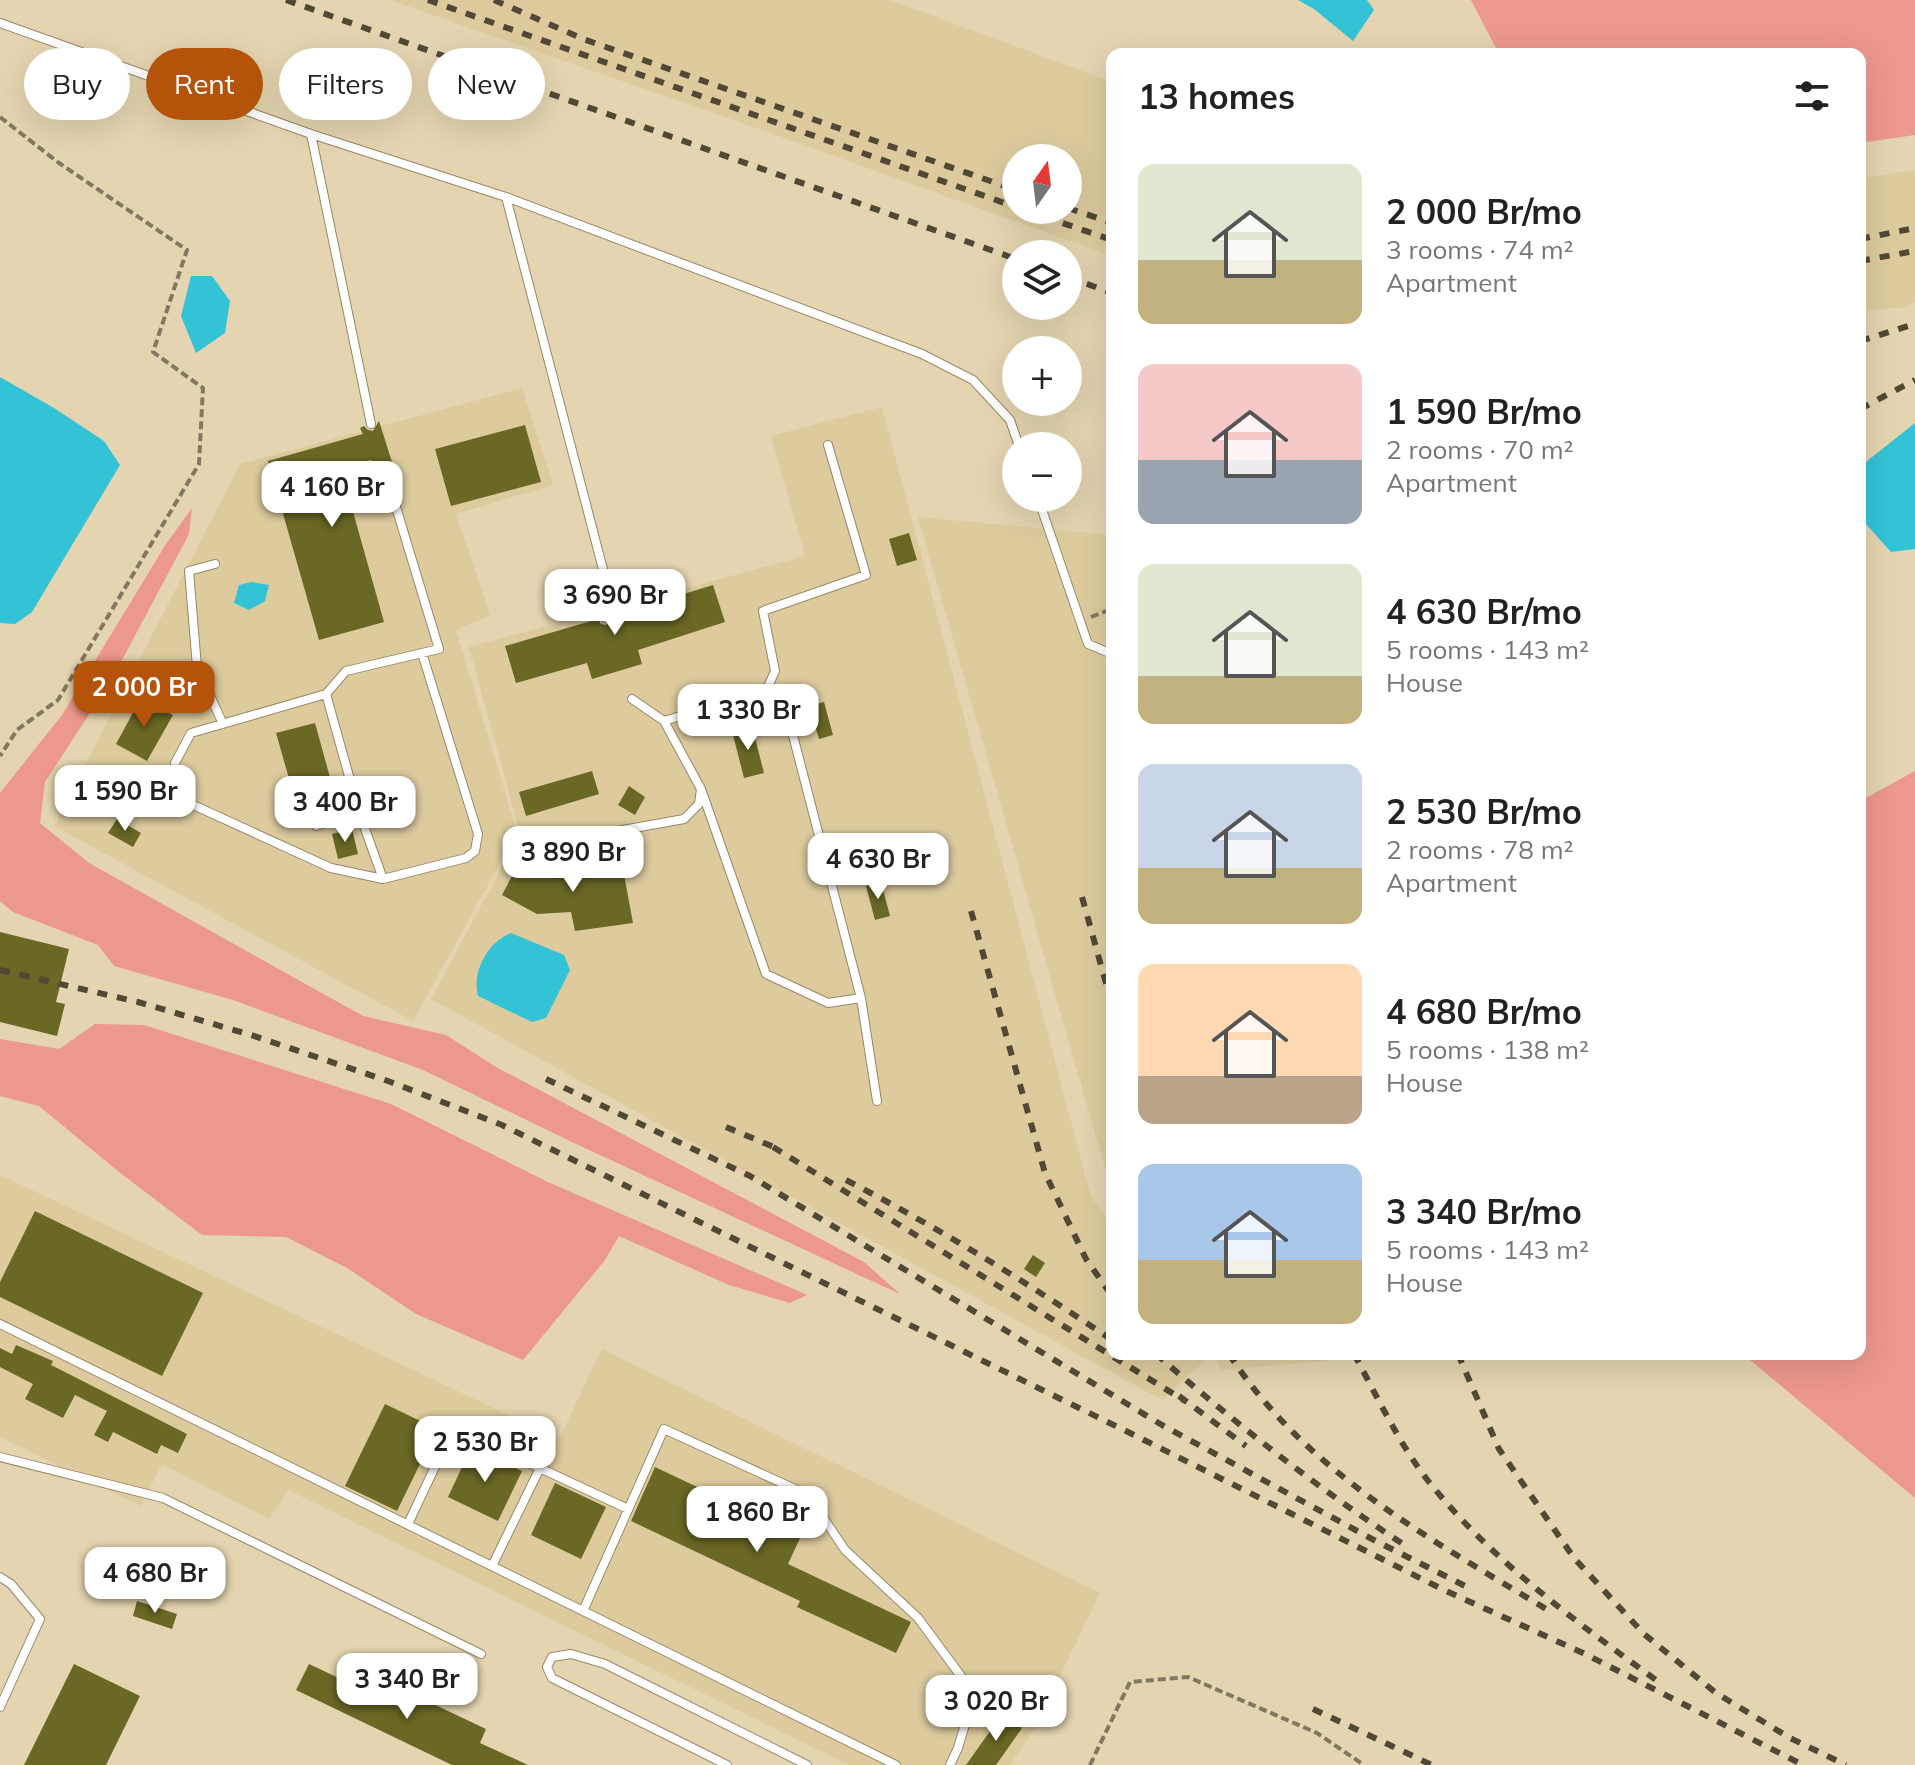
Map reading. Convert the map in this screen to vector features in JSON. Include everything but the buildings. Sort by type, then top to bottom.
[{"type":"lane","points":[[0,23],[311,134],[506,197],[922,354],[973,380],[1010,420],[1014,432]]},
{"type":"lane","points":[[311,134],[371,424]]},
{"type":"lane","points":[[506,197],[612,604],[605,618]]},
{"type":"lane","points":[[664,721],[767,689],[775,671],[763,611],[866,575],[828,445]]},
{"type":"lane","points":[[389,484],[439,649],[422,653],[346,671],[326,694],[191,733],[175,763],[174,786],[191,804],[331,868],[383,879],[466,858],[475,851],[478,834],[422,653]]},
{"type":"lane","points":[[1043,512],[1088,644],[1106,652]]},
{"type":"lane","points":[[215,564],[189,571],[197,667],[223,724]]},
{"type":"lane","points":[[767,689],[788,716],[861,998],[877,1101]]},
{"type":"lane","points":[[326,694],[359,812],[383,879]]},
{"type":"lane","points":[[632,699],[664,721],[701,789],[766,974],[828,1003],[861,998]]},
{"type":"lane","points":[[556,842],[684,819],[699,804],[701,789]]},
{"type":"lane","points":[[316,826],[359,812]]},
{"type":"lane","points":[[0,1324],[896,1765]]},
{"type":"lane","points":[[583,1611],[664,1429],[808,1495],[845,1550],[918,1618],[969,1687],[971,1704],[950,1765]]},
{"type":"lane","points":[[408,1524],[450,1435],[473,1437],[628,1509]]},
{"type":"lane","points":[[0,1457],[163,1498],[481,1654]]},
{"type":"lane","points":[[492,1566],[540,1468]]},
{"type":"lane","points":[[0,1577],[11,1584],[40,1619],[0,1707]]},
{"type":"lane","points":[[727,1765],[552,1678],[547,1667],[552,1657],[571,1654],[605,1664],[807,1765]]},
{"type":"path","points":[[0,117],[59,163],[187,250],[153,352],[203,388],[199,464],[58,700],[17,730],[0,756]]},
{"type":"path","points":[[1081,621],[1106,611]]},
{"type":"path","points":[[1090,1765],[1130,1682],[1188,1677],[1317,1733],[1364,1765]]},
{"type":"shaded area","points":[[390,0],[890,0],[1106,80],[1106,254],[1082,245],[1082,240],[1068,240],[1023,224],[1082,224],[1082,144],[1002,144],[1002,216],[545,54],[545,48],[527,48]]},
{"type":"shaded area","points":[[1471,0],[1915,0],[1915,135],[1866,142],[1866,48],[1496,48]]},
{"type":"shaded area","points":[[1915,170],[1915,303],[1900,308],[1866,310],[1866,178]]},
{"type":"shaded area","points":[[522,388],[553,485],[456,514],[490,615],[456,630],[517,832],[413,1021],[54,826],[240,464]]},
{"type":"shaded area","points":[[882,407],[1091,1197],[1106,1218],[1106,1360],[1206,1360],[1162,1400],[431,999],[520,833],[469,647],[805,556],[771,436]]},
{"type":"shaded area","points":[[192,508],[189,534],[112,679],[45,782],[40,823],[89,863],[363,1016],[446,1035],[496,1067],[864,1262],[900,1294],[423,1070],[233,1000],[114,966],[98,945],[13,912],[0,901],[0,793],[62,715],[166,544]]},
{"type":"shaded area","points":[[918,517],[1106,534],[1106,1171]]},
{"type":"shaded area","points":[[1915,771],[1915,1498],[1750,1360],[1866,1360],[1866,798]]},
{"type":"shaded area","points":[[95,1024],[144,1025],[391,1104],[548,1182],[807,1295],[790,1303],[729,1285],[619,1236],[605,1260],[523,1360],[416,1314],[347,1268],[286,1237],[202,1235],[39,1106],[0,1096],[0,1039],[59,1049]]},
{"type":"shaded area","points":[[0,1175],[559,1439],[602,1349],[1100,1593],[1035,1728],[1010,1765],[849,1765],[288,1490],[269,1519],[162,1464],[141,1506],[0,1437]]},
{"type":"shaded area","points":[[1215,1360],[1336,1360],[1222,1370]]},
{"type":"water","points":[[1298,0],[1367,0],[1374,10],[1353,41]]},
{"type":"water","points":[[191,276],[212,276],[230,301],[225,333],[196,353],[181,316]]},
{"type":"water","points":[[0,377],[104,441],[120,465],[32,612],[15,624],[0,623]]},
{"type":"water","points":[[1915,423],[1915,549],[1891,552],[1866,524],[1866,462]]},
{"type":"water","points":[[251,582],[269,585],[265,601],[249,610],[234,603],[239,585]]},
{"type":"water","points":[[511,933],[564,955],[570,970],[546,1018],[532,1022],[478,996],[477,977],[483,959],[495,943]]},
{"type":"railway","points":[[286,0],[1002,254]]},
{"type":"railway","points":[[428,0],[1002,202]]},
{"type":"railway","points":[[494,0],[583,39],[1002,185]]},
{"type":"railway","points":[[1082,213],[1106,221]]},
{"type":"railway","points":[[1066,224],[1106,238]]},
{"type":"railway","points":[[1866,238],[1915,228]]},
{"type":"railway","points":[[1866,260],[1915,251]]},
{"type":"railway","points":[[1082,282],[1106,291]]},
{"type":"railway","points":[[1866,339],[1915,324]]},
{"type":"railway","points":[[1866,406],[1915,380]]},
{"type":"railway","points":[[1082,897],[1106,983]]},
{"type":"railway","points":[[971,911],[1045,1173],[1086,1259],[1106,1287]]},
{"type":"railway","points":[[0,970],[138,1002],[251,1035],[388,1081],[502,1125],[1444,1590],[1583,1653],[1803,1765]]},
{"type":"railway","points":[[546,1079],[750,1176],[1162,1425],[1471,1589]]},
{"type":"railway","points":[[726,1127],[781,1150]]},
{"type":"railway","points":[[773,1147],[1106,1352]]},
{"type":"railway","points":[[846,1180],[982,1256],[1106,1336]]},
{"type":"railway","points":[[1118,1360],[1185,1401]]},
{"type":"railway","points":[[1163,1360],[1276,1454],[1403,1544]]},
{"type":"railway","points":[[1233,1360],[1295,1435],[1334,1469],[1418,1531],[1551,1612]]},
{"type":"railway","points":[[1357,1360],[1408,1452],[1454,1511],[1538,1590],[1660,1683]]},
{"type":"railway","points":[[1461,1360],[1499,1449],[1574,1558],[1644,1634],[1716,1693],[1790,1738],[1846,1765]]},
{"type":"railway","points":[[1179,1396],[1246,1446]]},
{"type":"railway","points":[[1313,1709],[1432,1765]]}]
